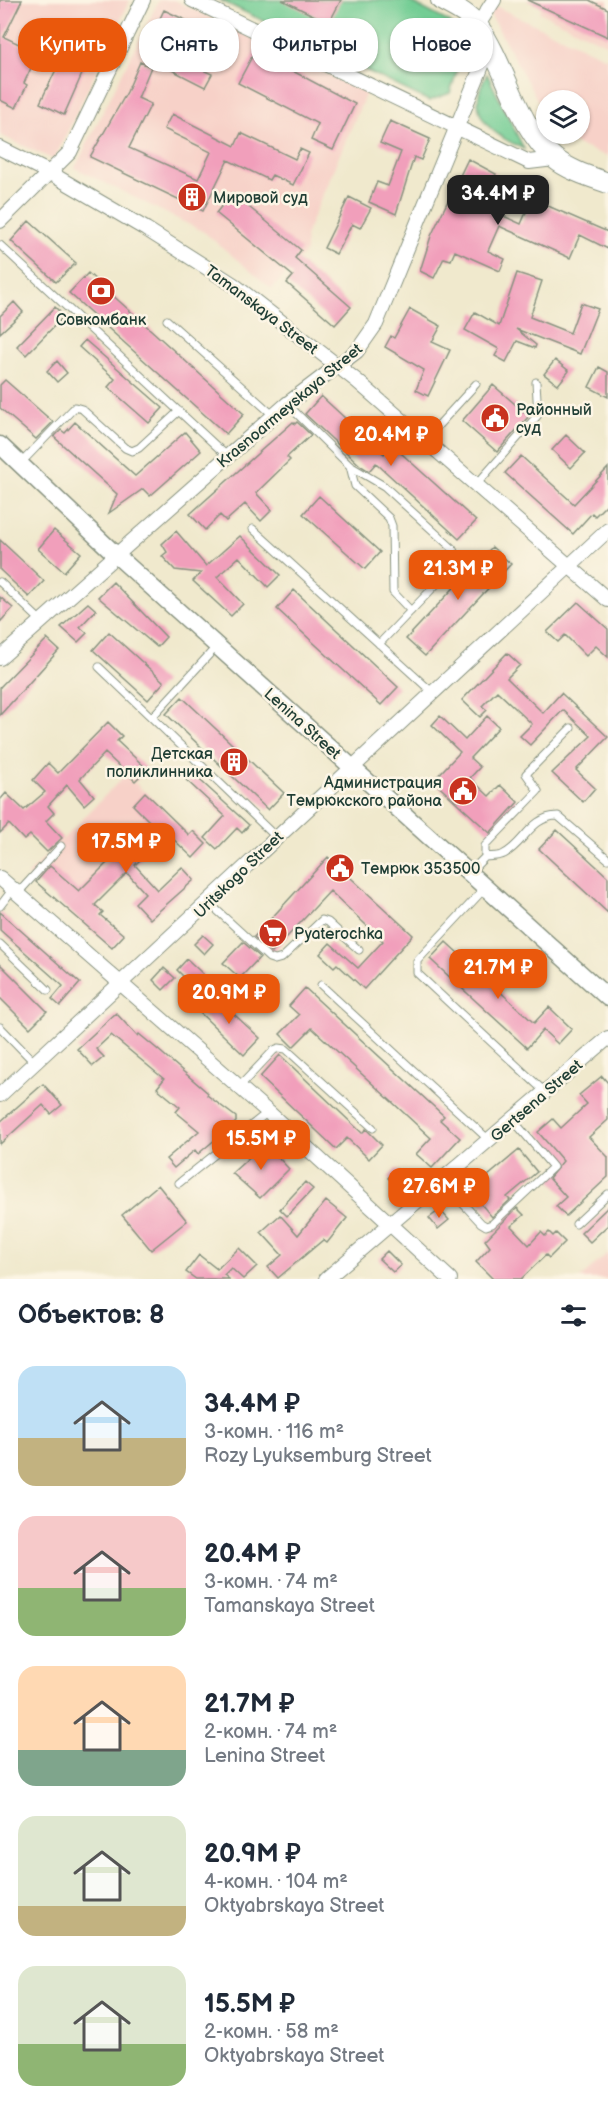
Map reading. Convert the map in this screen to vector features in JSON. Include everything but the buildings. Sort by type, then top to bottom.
[{"type":"main road","points":[[441,0],[470,18]]},
{"type":"main road","points":[[493,52],[527,121],[539,141],[554,159],[608,183]]},
{"type":"street","points":[[0,221],[70,152],[143,0]]},
{"type":"street","points":[[192,0],[529,162],[554,159]]},
{"type":"street","points":[[482,18],[494,0]]},
{"type":"street","name":"Krasnoarmeyskaya Street","points":[[0,657],[287,404],[357,351],[376,324],[480,72]]},
{"type":"street","name":"Tamanskaya Street","points":[[0,148],[50,173],[225,279],[337,366],[608,600]]},
{"type":"street","name":"Lenina Street","points":[[0,445],[115,554],[608,998]]},
{"type":"street","name":"Uritskogo Street","points":[[0,1095],[351,766],[608,530]]},
{"type":"street","points":[[0,878],[268,1112],[450,1279]]},
{"type":"street","name":"Gertsena Street","points":[[326,1279],[608,1038]]},
{"type":"lane","points":[[0,245],[227,456]]},
{"type":"lane","points":[[167,320],[273,416]]},
{"type":"lane","points":[[476,485],[538,415],[536,382]]},
{"type":"lane","points":[[425,440],[476,384]]},
{"type":"lane","points":[[287,404],[350,466],[384,486],[452,548],[457,557],[453,567],[379,644]]},
{"type":"lane","points":[[20,464],[69,410],[75,407],[82,409],[125,448],[132,451],[139,448],[179,411]]},
{"type":"lane","points":[[350,466],[355,486],[392,522],[393,592],[411,611]]},
{"type":"lane","points":[[253,529],[432,692]]},
{"type":"lane","points":[[0,582],[40,620]]},
{"type":"lane","points":[[152,717],[217,646]]},
{"type":"lane","points":[[99,667],[276,837]]},
{"type":"lane","points":[[469,873],[484,857],[485,846],[537,791],[526,774],[571,728]]},
{"type":"lane","points":[[484,857],[504,855],[535,824],[550,816],[558,816],[608,858]]},
{"type":"lane","points":[[0,906],[61,846]]},
{"type":"lane","points":[[485,888],[417,961],[415,967],[417,973],[545,1092]]},
{"type":"lane","points":[[208,902],[269,958],[275,960],[282,958],[322,920],[328,922],[359,950]]},
{"type":"lane","points":[[0,944],[48,990]]},
{"type":"lane","points":[[321,985],[489,1141]]},
{"type":"lane","points":[[0,1027],[35,1063]]},
{"type":"lane","points":[[239,1087],[274,1050],[279,1047],[286,1049],[373,1128]]},
{"type":"lane","points":[[179,1183],[268,1112]]},
{"type":"lane","points":[[442,1181],[481,1223],[486,1226],[492,1224],[554,1167],[513,1120]]},
{"type":"lane","points":[[576,1224],[608,1194]]},
{"type":"shaded area","points":[[0,0],[130,0],[121,18],[18,18],[18,72],[96,72],[54,160],[0,135]]},
{"type":"shaded area","points":[[159,0],[174,0],[211,18],[150,18]]},
{"type":"shaded area","points":[[545,0],[608,0],[608,45],[539,12]]},
{"type":"shaded area","points":[[495,6],[608,59],[608,157],[576,144],[590,144],[590,90],[536,90],[536,98],[490,14]]},
{"type":"shaded area","points":[[239,31],[251,37],[251,72],[323,72],[366,93],[305,236],[306,251],[272,289],[204,232],[75,168],[123,72],[127,72],[127,64],[139,40],[139,72],[239,72]]},
{"type":"shaded area","points":[[126,774],[176,823],[96,905],[103,912],[89,928],[28,875]]},
{"type":"shaded area","points":[[608,1253],[608,1279],[580,1279],[598,1262]]},
{"type":"green space","points":[[220,0],[407,0],[441,18],[390,18],[390,72],[457,72],[450,93],[429,101],[369,72],[378,72],[378,18],[257,18]]},
{"type":"green space","points":[[487,74],[524,149],[491,129],[479,111],[478,100]]},
{"type":"place","name":"Мировой суд","points":[[192,197]]},
{"type":"place","name":"Совкомбанк","points":[[101,291]]},
{"type":"place","name":"Районный суд","points":[[495,418]]},
{"type":"place","name":"Детская поликлинника","points":[[234,762]]},
{"type":"place","name":"Администрация Темрюкского района","points":[[463,791]]},
{"type":"place","name":"Темрюк 353500","points":[[340,868]]},
{"type":"place","name":"Pyaterochka","points":[[273,933]]}]
